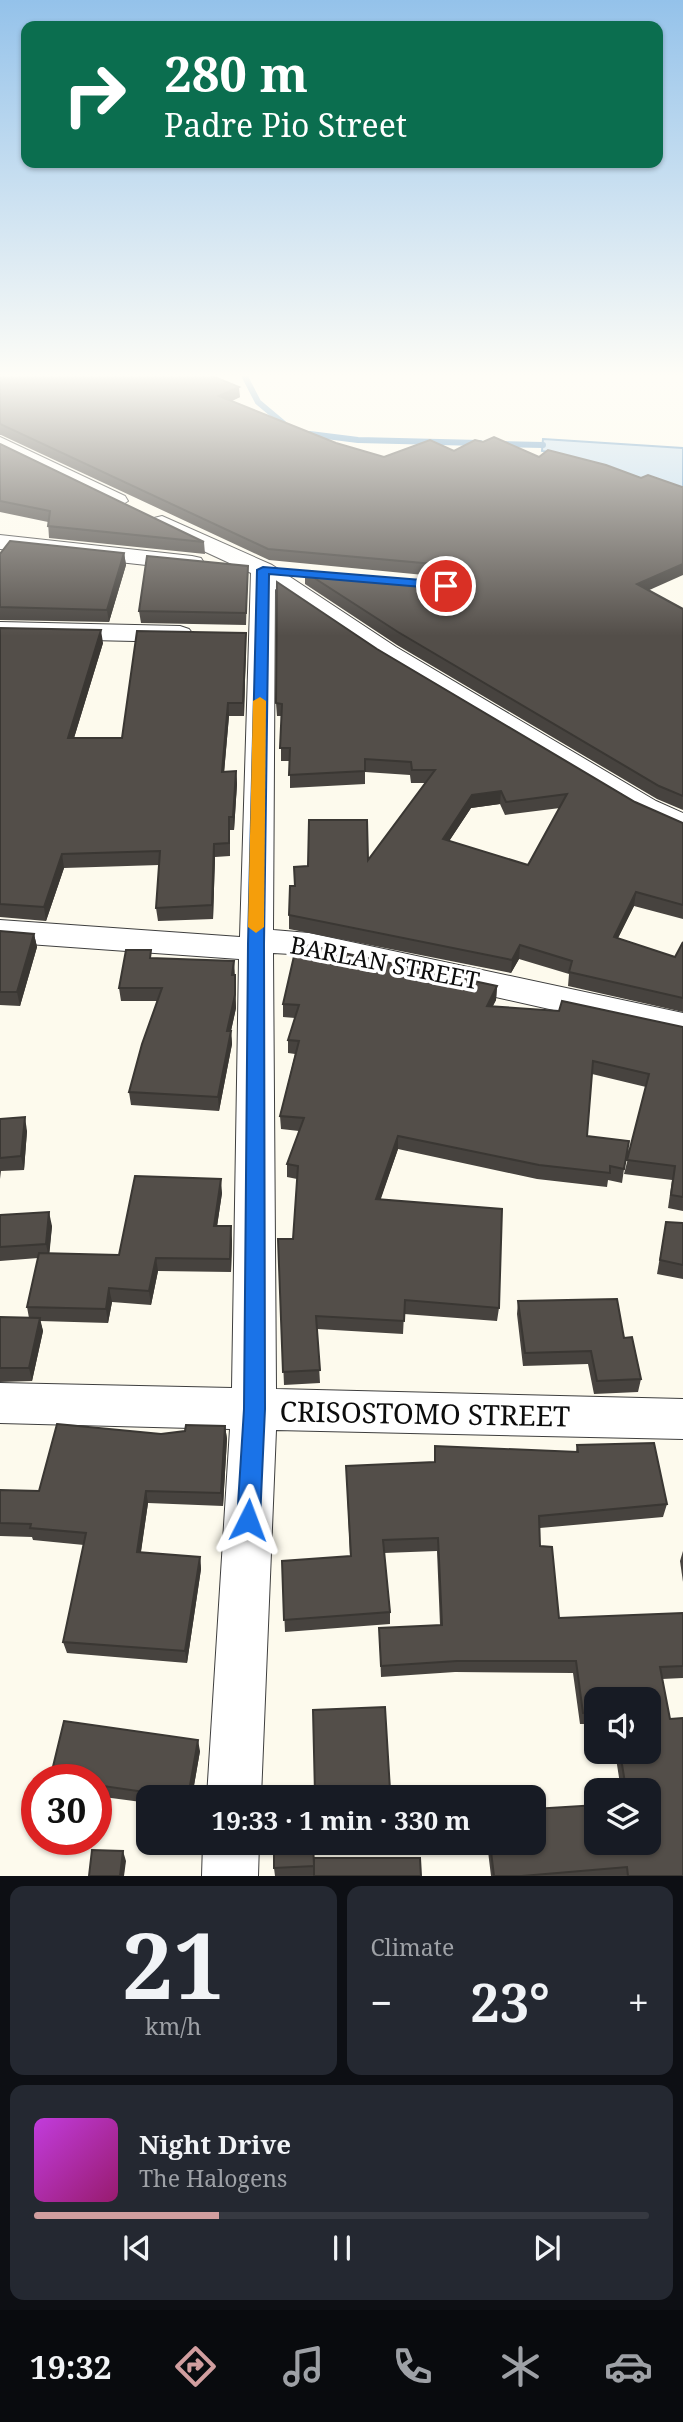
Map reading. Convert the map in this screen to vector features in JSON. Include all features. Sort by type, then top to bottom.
[{"type":"street","points":[[36,461],[263,570],[387,653],[645,807],[683,825]]},
{"type":"street","points":[[0,542],[315,575]]},
{"type":"street","points":[[235,1785],[254,1409],[256,944],[247,636],[263,570]]},
{"type":"street","points":[[0,630],[206,635]]},
{"type":"street","name":"BARLAN STREET","points":[[0,931],[239,947],[276,941],[336,949],[683,1026]]},
{"type":"street","name":"CRISOSTOMO STREET","points":[[0,1403],[683,1419]]},
{"type":"street","points":[[230,1876],[231,1855]]},
{"type":"water","points":[[580,461],[683,461],[683,493]]},
{"type":"building","points":[[0,461],[34,461],[204,542],[48,526],[50,511],[0,501]]},
{"type":"building","points":[[78,461],[589,461],[641,478],[648,475],[683,487],[683,564],[637,584],[683,609],[683,796],[659,786],[398,632],[305,572],[446,584],[456,582],[461,575],[456,566],[268,549]]},
{"type":"building","points":[[10,541],[124,553],[107,610],[0,607],[0,554]]},
{"type":"building","points":[[147,556],[248,566],[246,613],[139,611]]},
{"type":"building","points":[[277,582],[377,649],[635,802],[683,823],[683,905],[636,892],[614,937],[675,957],[683,942],[683,998],[569,972],[572,961],[520,945],[512,960],[289,915],[290,886],[295,886],[294,867],[308,866],[309,820],[367,820],[368,860],[435,770],[412,770],[411,762],[365,759],[365,771],[289,775],[290,748],[280,748],[282,704],[276,703]],"holes":[[[501,791],[506,802],[567,794],[528,865],[443,839],[472,795]]]},
{"type":"building","points":[[0,628],[101,630],[68,738],[122,738],[137,631],[246,633],[243,703],[228,703],[222,772],[236,771],[233,817],[229,817],[229,843],[214,844],[212,905],[156,908],[160,851],[62,854],[44,907],[0,904]]},
{"type":"building","points":[[0,931],[34,934],[17,992],[0,992]]},
{"type":"building","points":[[297,943],[497,986],[487,1006],[559,1011],[562,1001],[683,1027],[683,1197],[671,1195],[675,1166],[627,1160],[649,1074],[593,1061],[587,1136],[629,1141],[624,1169],[610,1166],[610,1173],[539,1165],[398,1136],[376,1199],[502,1209],[499,1308],[405,1300],[404,1321],[316,1316],[320,1370],[283,1372],[278,1239],[293,1239],[298,1166],[287,1164],[304,1118],[280,1116],[299,1041],[288,1040],[299,1005],[283,1004]]},
{"type":"building","points":[[126,950],[151,950],[150,958],[234,961],[232,975],[235,975],[235,995],[227,1031],[231,1031],[218,1097],[129,1092],[142,1044],[162,988],[119,988]]},
{"type":"building","points":[[25,1117],[21,1156],[0,1158],[0,1119]]},
{"type":"building","points":[[135,1176],[221,1179],[214,1226],[231,1226],[230,1259],[156,1258],[149,1291],[109,1288],[106,1309],[27,1307],[39,1253],[119,1255]]},
{"type":"building","points":[[49,1212],[46,1244],[0,1247],[0,1215]]},
{"type":"building","points":[[666,1222],[683,1223],[683,1265],[660,1260]]},
{"type":"building","points":[[617,1299],[624,1338],[632,1337],[641,1379],[597,1381],[591,1351],[525,1353],[518,1301]]},
{"type":"building","points":[[0,1317],[40,1318],[29,1368],[0,1368]]},
{"type":"building","points":[[57,1424],[161,1434],[185,1431],[186,1425],[225,1426],[221,1493],[146,1491],[137,1552],[200,1557],[185,1651],[63,1642],[86,1533],[30,1528],[31,1524],[0,1523],[0,1490],[39,1491]]},
{"type":"building","points":[[654,1443],[667,1504],[539,1516],[540,1546],[552,1547],[559,1618],[683,1613],[683,1666],[660,1667],[670,1719],[683,1718],[683,1876],[628,1876],[627,1867],[494,1876],[491,1855],[546,1855],[546,1808],[584,1806],[584,1855],[661,1855],[661,1778],[624,1778],[622,1764],[661,1764],[661,1687],[584,1687],[583,1713],[576,1661],[457,1661],[381,1666],[379,1628],[442,1625],[438,1538],[383,1540],[390,1612],[284,1620],[282,1561],[351,1556],[346,1466],[435,1462],[435,1446],[578,1452],[577,1445]]},
{"type":"building","points":[[385,1707],[390,1785],[315,1785],[313,1710]]},
{"type":"building","points":[[64,1721],[198,1740],[190,1785],[136,1785],[136,1791],[112,1787],[112,1764],[54,1764]]},
{"type":"building","points":[[112,1851],[123,1851],[120,1876],[89,1876],[91,1855],[112,1855]]},
{"type":"building","points":[[274,1855],[314,1855],[314,1865],[314,1858],[420,1858],[421,1876],[314,1876],[314,1866],[274,1868]]},
{"type":"slow traffic","points":[[256,927],[260,701]]},
{"type":"route","points":[[248,1520],[254,1409],[256,944],[263,570],[446,586]]}]
